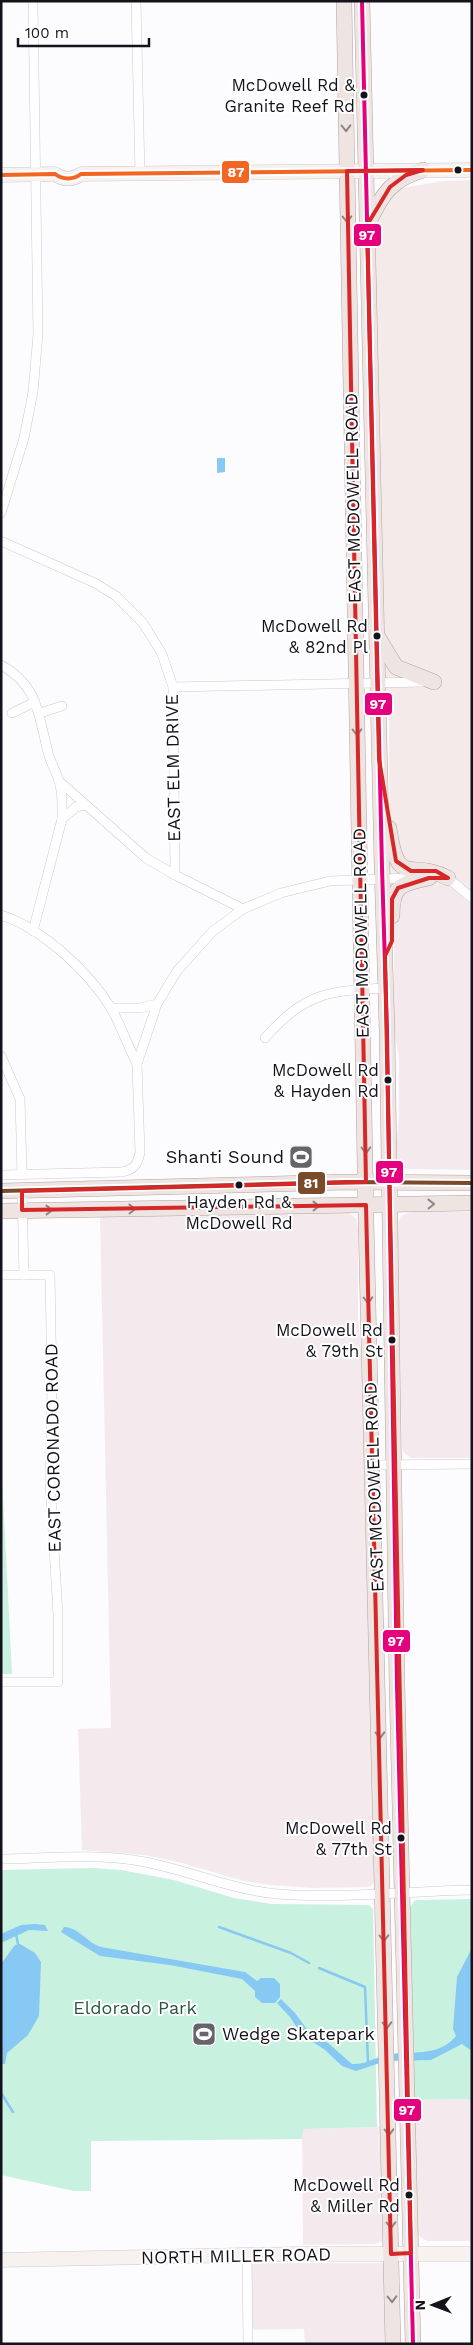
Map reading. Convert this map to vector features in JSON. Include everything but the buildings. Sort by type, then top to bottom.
[{"type":"main road","name":"EAST MCDOWELL ROAD","points":[[344,1],[366,1205],[384,1894],[393,2344]]},
{"type":"main road","name":"EAST MCDOWELL ROAD","points":[[362,1],[386,988],[402,1893],[413,2344]]},
{"type":"main road","points":[[367,225],[384,194],[390,188],[406,175],[423,170]]},
{"type":"main road","points":[[351,417],[372,416]]},
{"type":"main road","points":[[376,633],[396,667],[434,682]]},
{"type":"main road","points":[[379,759],[392,852],[396,861],[411,871],[436,871],[448,878]]},
{"type":"main road","points":[[385,956],[392,941],[394,893],[404,884],[429,878]]},
{"type":"main road","points":[[1,1191],[390,1181],[472,1182]]},
{"type":"main road","points":[[1,1211],[472,1203]]},
{"type":"street","points":[[1,513],[24,438],[33,392],[38,334],[33,1]]},
{"type":"street","points":[[136,1],[140,174]]},
{"type":"street","points":[[1,174],[55,174],[61,170],[75,170],[81,174],[472,170]]},
{"type":"street","name":"EAST ELM DRIVE","points":[[1,541],[95,582],[116,596],[143,623],[162,654],[173,688],[175,875]]},
{"type":"street","points":[[1,665],[22,679],[40,713],[48,755],[59,781],[62,802],[62,819],[33,931]]},
{"type":"street","points":[[173,688],[434,682]]},
{"type":"street","points":[[12,713],[35,702]]},
{"type":"street","points":[[40,713],[62,706]]},
{"type":"street","points":[[59,781],[85,805],[96,811],[114,830],[146,858],[175,875],[243,909]]},
{"type":"street","points":[[62,819],[76,807],[85,805]]},
{"type":"street","points":[[1,1175],[122,1172],[132,1169],[137,1164],[140,1153],[137,1064],[157,1004],[177,972],[201,945],[214,931],[243,909],[308,885],[361,880],[448,878],[472,898]]},
{"type":"street","points":[[1,915],[33,931],[59,949],[86,976],[111,1008],[137,1064]]},
{"type":"street","points":[[265,1038],[288,1013],[320,995],[344,990],[386,988]]},
{"type":"street","points":[[111,1008],[140,1008],[157,1004]]},
{"type":"street","points":[[1,1056],[20,1099],[22,1174]]},
{"type":"street","points":[[1,1275],[24,1275],[22,1191]]},
{"type":"street","name":"EAST CORONADO ROAD","points":[[1,1682],[58,1682],[58,1615],[50,1482],[50,1275],[24,1275]]},
{"type":"street","points":[[373,1465],[472,1464]]},
{"type":"street","points":[[1,1859],[117,1858],[166,1867],[243,1890],[294,1895],[384,1894],[472,1890]]},
{"type":"street","name":"NORTH MILLER ROAD","points":[[1,2260],[411,2253],[472,2254]]},
{"type":"street","points":[[247,2256],[248,2344]]},
{"type":"highlighted area","points":[[423,170],[406,175],[390,187],[367,225],[379,759],[396,861],[411,871],[436,871],[448,878],[429,878],[398,888],[392,899],[392,941],[385,956],[411,2253],[391,2254],[366,1205],[22,1210],[22,1191],[366,1182],[347,171]]},
{"type":"shaded area","points":[[472,180],[472,884],[390,885],[389,708],[384,674],[375,234],[379,213],[397,189],[443,181]]},
{"type":"shaded area","points":[[472,884],[472,1170],[406,1169],[397,1163],[396,1153],[399,1117],[399,1055],[394,1034],[394,901],[390,885]]},
{"type":"shaded area","points":[[413,1211],[472,1212],[472,1458],[411,1458],[403,1452],[397,1224],[401,1216]]},
{"type":"shaded area","points":[[347,1212],[356,1218],[358,1228],[358,1319],[361,1350],[375,1869],[373,1884],[369,1887],[312,1888],[271,1885],[244,1881],[178,1862],[144,1855],[82,1850],[78,1729],[111,1728],[100,1216]]},
{"type":"shaded area","points":[[472,2099],[472,2241],[427,2241],[419,2236],[418,2232],[414,2100]]},
{"type":"shaded area","points":[[381,2127],[382,2241],[375,2244],[303,2245],[302,2129]]},
{"type":"shaded area","points":[[243,2263],[384,2263],[386,2344],[305,2344],[304,2329],[243,2330]]},
{"type":"green space","points":[[1,1282],[2,1478],[12,1674],[1,1674]]},
{"type":"green space","name":"Eldorado Park","points":[[92,1868],[121,1870],[174,1880],[234,1898],[272,1904],[369,1905],[373,1909],[377,2127],[303,2129],[302,2139],[91,2141],[91,2191],[74,2191],[1,2175],[1,1870]]},
{"type":"green space","points":[[472,1899],[472,2099],[414,2100],[410,1908],[414,1901],[418,1900]]},
{"type":"water","points":[[217,458],[225,458],[225,472],[217,473]]},
{"type":"water","points":[[21,1925],[45,1925],[48,1931],[29,1930],[1,1943],[1,1934]]},
{"type":"water","points":[[64,1927],[79,1932],[91,1942],[101,1947],[245,1972],[257,1981],[261,1978],[274,1978],[280,1984],[280,1997],[275,2003],[262,2003],[255,1997],[255,1991],[242,1979],[170,1965],[100,1956],[61,1932]]},
{"type":"water","points":[[20,1944],[35,1953],[41,1962],[39,2016],[28,2035],[7,2053],[5,2064],[1,2064],[1,1964],[15,1945]]},
{"type":"water","points":[[472,1948],[472,2051],[462,2044],[431,2060],[386,2061],[356,2071],[342,2066],[325,2050],[301,2034],[290,2017],[277,2003],[281,1999],[295,2013],[309,2032],[328,2043],[352,2064],[395,2053],[432,2051],[449,2043],[456,2036],[453,2029],[457,1977]]},
{"type":"waterway","points":[[219,1927],[291,1953],[309,1963]]},
{"type":"waterway","points":[[16,1934],[18,1944]]},
{"type":"waterway","points":[[319,1968],[365,1987],[368,2063]]},
{"type":"waterway","points":[[1,2093],[13,2112]]},
{"type":"transit line","name":"97","points":[[362,1],[387,1030],[397,1685],[413,2344]]},
{"type":"transit line","name":"87","points":[[1,175],[55,174],[68,178],[81,174],[472,170]]},
{"type":"transit line","name":"81","points":[[1,1191],[348,1182],[472,1183]]},
{"type":"place","name":"McDowell Rd & Granite Reef Rd","points":[[364,95]]},
{"type":"place","name":"McDowell Rd & 82nd Pl","points":[[377,636]]},
{"type":"place","name":"McDowell Rd & Hayden Rd","points":[[388,1080]]},
{"type":"place","name":"Shanti Sound","points":[[301,1157]]},
{"type":"place","name":"Hayden Rd & McDowell Rd","points":[[239,1185]]},
{"type":"place","name":"McDowell Rd & 79th St","points":[[392,1340]]},
{"type":"place","name":"McDowell Rd & 77th St","points":[[401,1838]]},
{"type":"place","name":"Wedge Skatepark","points":[[204,2034]]},
{"type":"place","name":"McDowell Rd & Miller Rd","points":[[409,2195]]}]
